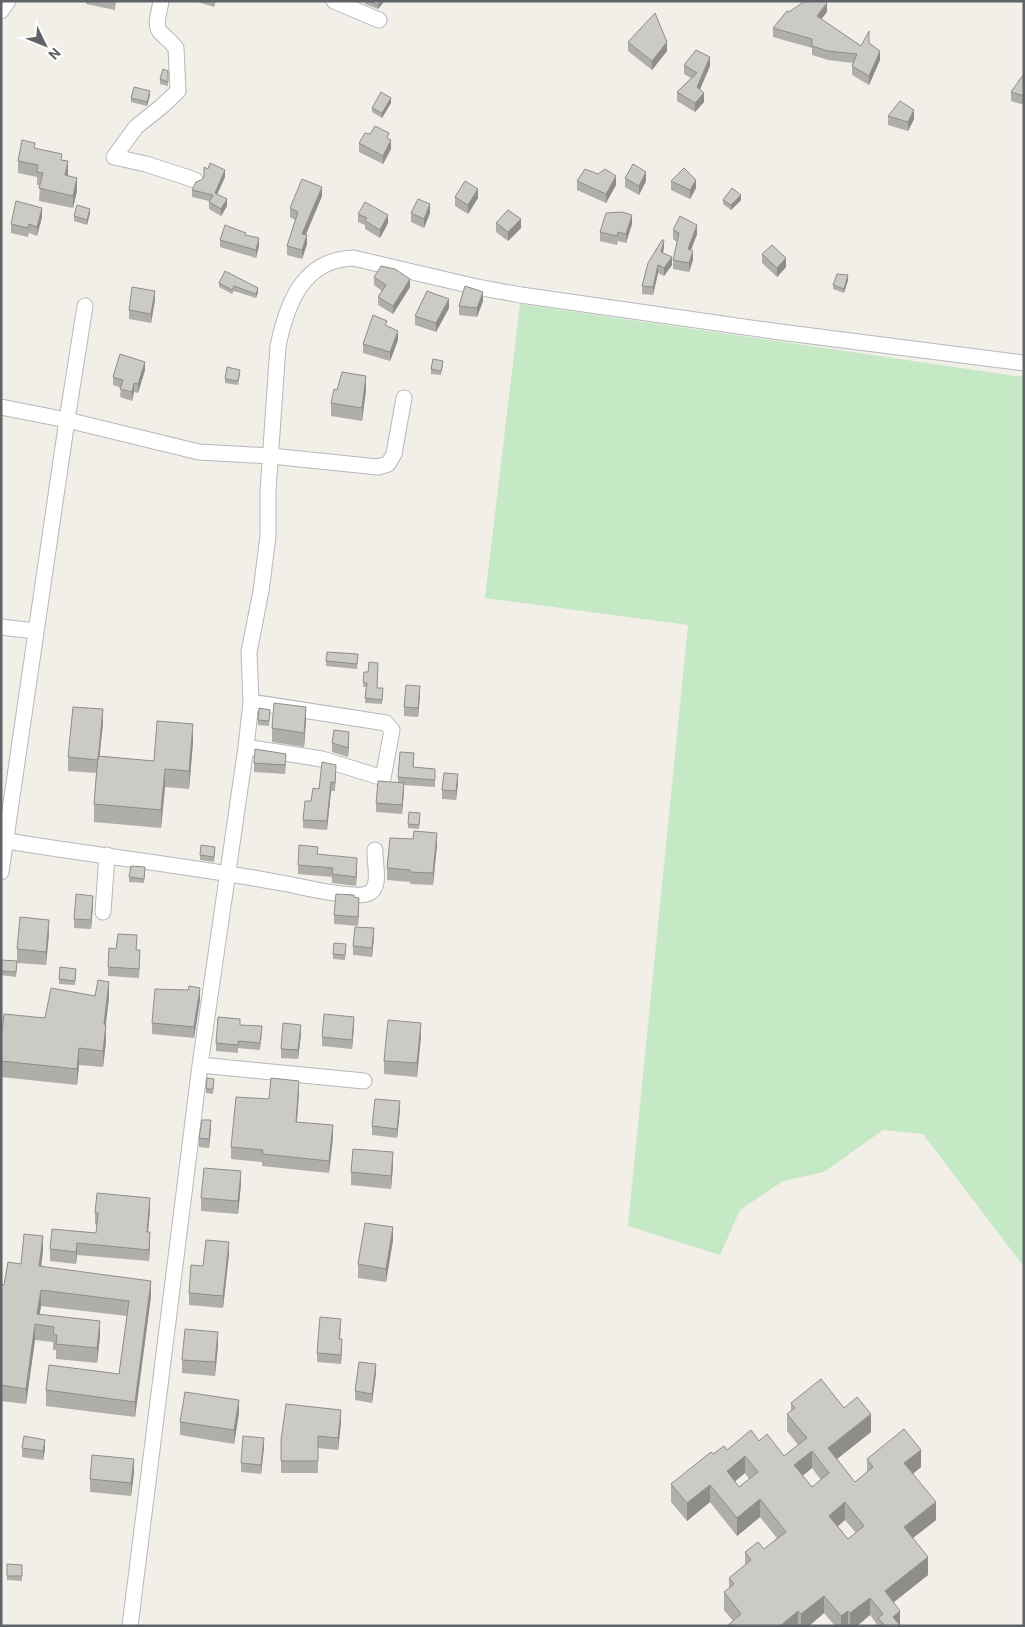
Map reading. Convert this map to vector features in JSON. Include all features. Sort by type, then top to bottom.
[{"type":"street","points":[[1,11],[8,1]]},
{"type":"street","points":[[161,1],[157,26],[160,32],[176,48],[178,91],[136,127],[114,157],[146,164],[194,180]]},
{"type":"street","points":[[334,1],[379,20]]},
{"type":"street","points":[[130,1626],[200,1065],[246,747],[251,702],[249,652],[261,591],[268,536],[268,491],[278,346],[282,325],[306,277],[324,264],[339,259],[353,258],[477,287],[530,296],[770,331],[1024,363]]},
{"type":"street","points":[[1,872],[35,631],[53,525],[85,306]]},
{"type":"street","points":[[1,407],[67,420],[199,452],[270,456],[378,467],[388,464],[394,454],[404,398]]},
{"type":"street","points":[[1,627],[35,631]]},
{"type":"street","points":[[246,747],[322,759],[383,778],[392,730],[386,723],[251,702]]},
{"type":"street","points":[[4,840],[228,873],[358,896],[370,893],[375,886],[375,850]]},
{"type":"street","points":[[103,912],[107,855]]},
{"type":"street","points":[[200,1065],[364,1081]]},
{"type":"green space","points":[[520,304],[1024,377],[1024,1267],[923,1134],[883,1130],[824,1172],[783,1181],[740,1210],[720,1255],[628,1226],[688,625],[485,598]]},
{"type":"building","points":[[369,1],[380,1],[378,5]]},
{"type":"building","points":[[805,1],[825,1],[827,3],[817,16],[861,46],[869,31],[869,43],[880,51],[869,76],[852,66],[857,54],[828,51],[812,46],[812,39],[773,28],[787,11],[789,12]]},
{"type":"building","points":[[655,13],[667,42],[652,61],[628,42]]},
{"type":"building","points":[[696,50],[710,57],[697,87],[704,93],[695,103],[677,92],[697,73],[684,65]]},
{"type":"building","points":[[163,69],[168,71],[168,82],[160,79]]},
{"type":"building","points":[[1024,76],[1024,96],[1011,92]]},
{"type":"building","points":[[134,87],[150,91],[147,102],[131,98]]},
{"type":"building","points":[[381,92],[391,98],[382,113],[372,108]]},
{"type":"building","points":[[900,101],[914,110],[908,122],[888,116]]},
{"type":"building","points":[[375,126],[389,133],[387,138],[391,140],[383,156],[359,143],[365,133],[370,134]]},
{"type":"building","points":[[22,140],[35,143],[34,148],[62,154],[61,160],[68,161],[65,175],[77,178],[73,196],[39,188],[43,173],[37,172],[38,165],[18,161]]},
{"type":"building","points":[[210,163],[225,170],[215,193],[227,199],[221,209],[209,202],[213,195],[192,190],[196,182],[204,177],[204,167],[208,169]]},
{"type":"building","points":[[633,164],[646,172],[639,186],[625,178]]},
{"type":"building","points":[[684,168],[696,180],[690,190],[671,181]]},
{"type":"building","points":[[585,169],[598,174],[605,169],[616,176],[606,194],[577,181]]},
{"type":"building","points":[[302,179],[322,187],[302,234],[307,235],[302,250],[287,246],[298,212],[290,208]]},
{"type":"building","points":[[465,181],[478,189],[468,205],[455,197]]},
{"type":"building","points":[[732,188],[741,195],[731,205],[723,200]]},
{"type":"building","points":[[418,199],[430,204],[424,219],[411,213]]},
{"type":"building","points":[[16,201],[42,208],[37,227],[29,224],[28,228],[11,224]]},
{"type":"building","points":[[365,202],[388,215],[380,230],[365,221],[367,218],[358,214]]},
{"type":"building","points":[[77,205],[90,209],[87,220],[74,216]]},
{"type":"building","points":[[508,210],[521,219],[508,232],[496,223]]},
{"type":"building","points":[[622,212],[632,215],[626,234],[618,232],[617,236],[600,232],[606,213]]},
{"type":"building","points":[[680,216],[697,225],[688,249],[693,251],[689,263],[673,260],[679,233],[673,230]]},
{"type":"building","points":[[225,225],[246,233],[245,235],[259,238],[256,250],[220,240]]},
{"type":"building","points":[[662,240],[664,240],[661,252],[672,257],[664,268],[658,265],[653,287],[642,286],[648,263]]},
{"type":"building","points":[[772,245],[786,258],[777,268],[762,254]]},
{"type":"building","points":[[381,266],[395,269],[410,279],[393,306],[378,297],[386,285],[374,277]]},
{"type":"building","points":[[225,271],[258,288],[256,294],[234,286],[232,290],[219,283]]},
{"type":"building","points":[[837,274],[848,275],[844,289],[833,285]]},
{"type":"building","points":[[465,286],[483,292],[477,308],[459,306]]},
{"type":"building","points":[[132,287],[155,291],[151,314],[129,310]]},
{"type":"building","points":[[427,291],[449,299],[436,323],[415,316]]},
{"type":"building","points":[[373,315],[387,321],[385,325],[398,331],[390,352],[363,344]]},
{"type":"building","points":[[120,354],[145,362],[138,384],[134,383],[132,392],[120,389],[123,380],[113,377]]},
{"type":"building","points":[[433,359],[443,361],[441,371],[431,369]]},
{"type":"building","points":[[227,367],[240,370],[238,381],[225,379]]},
{"type":"building","points":[[342,372],[366,376],[362,408],[331,403],[334,389],[337,390]]},
{"type":"building","points":[[327,652],[358,654],[357,664],[326,661]]},
{"type":"building","points":[[369,662],[378,663],[377,688],[383,688],[382,700],[365,698],[367,683],[363,682],[364,672],[368,672]]},
{"type":"building","points":[[406,685],[420,686],[418,708],[404,707]]},
{"type":"building","points":[[274,703],[306,707],[304,733],[272,728]]},
{"type":"building","points":[[73,707],[103,709],[98,760],[68,757]]},
{"type":"building","points":[[259,708],[270,710],[269,721],[258,720]]},
{"type":"building","points":[[157,721],[193,724],[189,771],[165,769],[161,810],[94,804],[98,756],[154,761]]},
{"type":"building","points":[[334,730],[349,732],[348,748],[332,743]]},
{"type":"building","points":[[255,749],[286,754],[285,765],[254,763]]},
{"type":"building","points":[[400,752],[414,753],[413,767],[435,769],[435,780],[398,777]]},
{"type":"building","points":[[322,762],[336,765],[335,783],[331,782],[327,821],[303,820],[305,801],[311,801],[313,788],[319,789]]},
{"type":"building","points":[[444,773],[458,774],[456,791],[442,790]]},
{"type":"building","points":[[378,781],[404,783],[402,805],[376,803]]},
{"type":"building","points":[[409,812],[420,813],[419,825],[408,824]]},
{"type":"building","points":[[414,831],[437,833],[433,873],[387,868],[390,838],[413,839]]},
{"type":"building","points":[[201,845],[215,847],[214,857],[200,855]]},
{"type":"building","points":[[299,845],[318,847],[317,854],[357,858],[356,877],[332,874],[333,868],[298,865]]},
{"type":"building","points":[[131,866],[145,867],[144,879],[129,877]]},
{"type":"building","points":[[76,894],[93,896],[91,920],[74,919]]},
{"type":"building","points":[[336,894],[354,895],[354,897],[359,898],[358,917],[334,915]]},
{"type":"building","points":[[20,917],[49,920],[46,952],[17,949]]},
{"type":"building","points":[[355,927],[374,928],[372,948],[353,946]]},
{"type":"building","points":[[118,934],[137,935],[136,950],[140,950],[139,969],[108,967],[109,948],[116,949]]},
{"type":"building","points":[[334,943],[346,944],[345,955],[333,954]]},
{"type":"building","points":[[1,960],[17,961],[16,972],[1,971]]},
{"type":"building","points":[[60,967],[76,969],[75,981],[59,979]]},
{"type":"building","points":[[98,980],[109,982],[103,1051],[79,1048],[77,1069],[1,1061],[4,1014],[45,1018],[51,988],[95,996]]},
{"type":"building","points":[[189,986],[200,988],[194,1027],[152,1023],[155,989],[188,990]]},
{"type":"building","points":[[324,1014],[354,1017],[352,1040],[322,1037]]},
{"type":"building","points":[[218,1017],[240,1019],[240,1025],[262,1026],[260,1043],[238,1041],[238,1045],[216,1043]]},
{"type":"building","points":[[388,1020],[421,1023],[417,1063],[384,1061]]},
{"type":"building","points":[[283,1023],[301,1025],[298,1050],[281,1049]]},
{"type":"building","points":[[207,1078],[214,1079],[213,1089],[206,1089]]},
{"type":"building","points":[[271,1078],[299,1081],[296,1122],[333,1125],[329,1161],[262,1154],[263,1150],[231,1147],[236,1097],[269,1099]]},
{"type":"building","points":[[375,1099],[400,1101],[397,1129],[372,1126]]},
{"type":"building","points":[[202,1120],[211,1120],[209,1139],[199,1138]]},
{"type":"building","points":[[353,1149],[393,1152],[391,1176],[351,1172]]},
{"type":"building","points":[[204,1168],[241,1171],[238,1201],[201,1198]]},
{"type":"building","points":[[97,1193],[150,1198],[147,1232],[150,1232],[149,1250],[77,1243],[76,1252],[50,1249],[52,1229],[96,1233]]},
{"type":"building","points":[[365,1223],[393,1227],[386,1269],[358,1264]]},
{"type":"building","points":[[24,1234],[43,1236],[39,1266],[151,1281],[135,1402],[46,1390],[49,1365],[119,1374],[129,1301],[41,1290],[37,1314],[100,1321],[97,1348],[56,1344],[57,1335],[53,1334],[54,1327],[35,1324],[26,1389],[1,1385],[1,1284],[4,1285],[8,1262],[21,1264]]},
{"type":"building","points":[[206,1240],[229,1242],[223,1296],[189,1293],[191,1265],[203,1266]]},
{"type":"building","points":[[320,1317],[341,1319],[339,1339],[342,1339],[341,1355],[317,1353]]},
{"type":"building","points":[[185,1329],[218,1332],[215,1362],[182,1360]]},
{"type":"building","points":[[359,1362],[376,1364],[372,1394],[355,1391]]},
{"type":"building","points":[[821,1379],[844,1408],[857,1397],[871,1414],[828,1448],[855,1482],[873,1467],[867,1459],[904,1429],[921,1450],[904,1463],[936,1502],[904,1527],[928,1557],[885,1591],[900,1611],[893,1617],[899,1624],[897,1626],[885,1626],[878,1618],[883,1614],[870,1598],[850,1613],[848,1611],[841,1616],[824,1596],[801,1614],[798,1611],[780,1626],[727,1626],[741,1614],[724,1592],[734,1584],[729,1578],[751,1560],[745,1552],[758,1542],[764,1549],[786,1532],[760,1499],[737,1518],[710,1485],[687,1503],[671,1484],[711,1452],[713,1454],[724,1446],[727,1450],[751,1430],[759,1441],[767,1434],[784,1456],[807,1438],[787,1414],[795,1408],[791,1403]],"holes":[[[812,1451],[829,1473],[812,1487],[794,1465]],[[745,1456],[758,1472],[739,1487],[727,1471]],[[845,1502],[864,1526],[848,1539],[829,1516]]]},
{"type":"building","points":[[185,1392],[239,1400],[234,1430],[180,1422]]},
{"type":"building","points":[[286,1404],[341,1410],[338,1438],[318,1436],[318,1461],[281,1461],[281,1440]]},
{"type":"building","points":[[24,1436],[45,1440],[43,1451],[22,1448]]},
{"type":"building","points":[[243,1436],[264,1438],[261,1465],[241,1463]]},
{"type":"building","points":[[92,1455],[134,1459],[131,1483],[90,1479]]},
{"type":"building","points":[[7,1564],[22,1565],[22,1576],[7,1576]]}]
